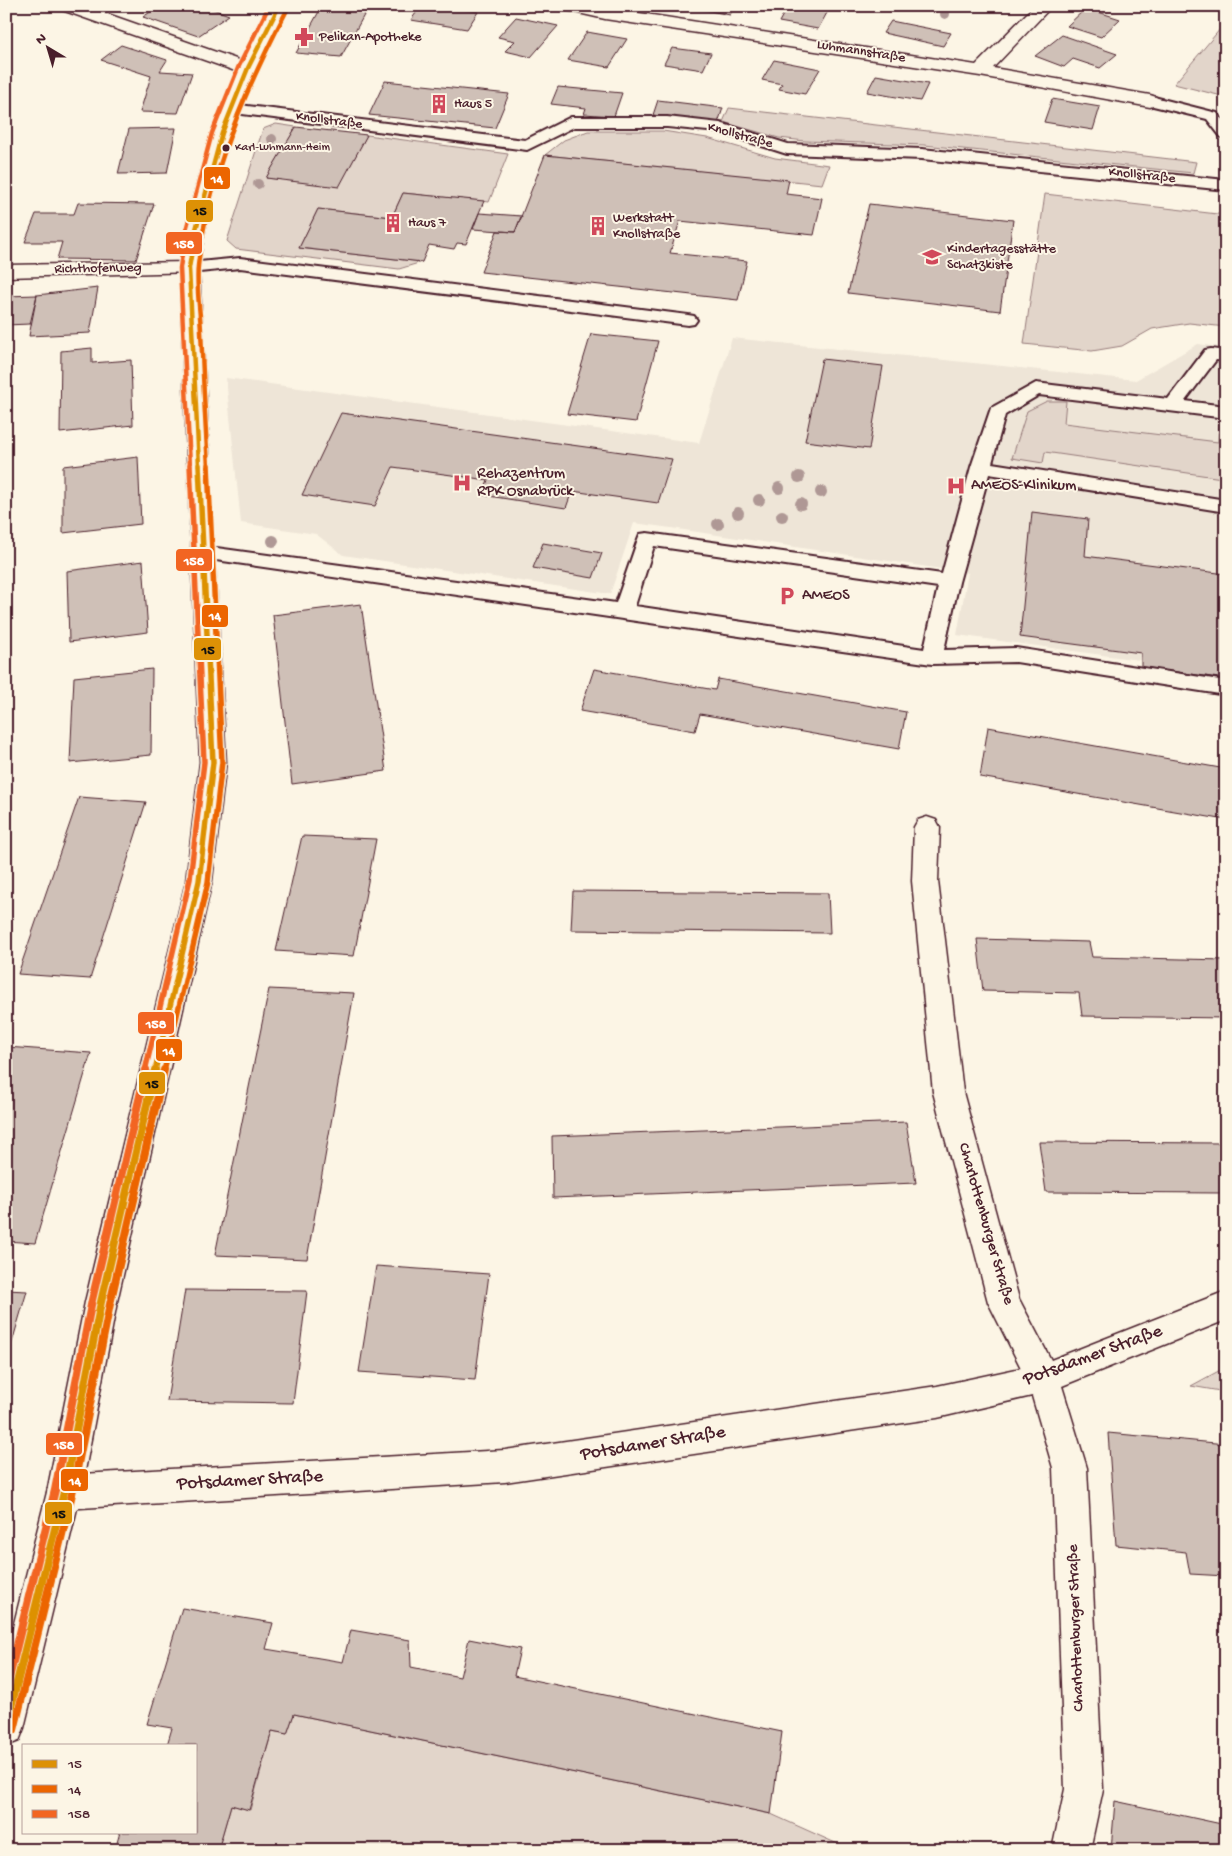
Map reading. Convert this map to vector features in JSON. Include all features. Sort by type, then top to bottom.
[{"type":"street","points":[[68,6],[247,69]]},
{"type":"street","points":[[6,1728],[64,1492],[101,1302],[199,881],[213,762],[189,268],[199,205],[231,108],[247,69],[279,6]]},
{"type":"street","name":"Luhmannstraße","points":[[571,6],[605,14],[980,71],[1150,101]]},
{"type":"street","points":[[980,71],[1044,6]]},
{"type":"street","name":"Richthofenweg","points":[[6,271],[189,268]]},
{"type":"street","name":"Charlottenburger Straße","points":[[927,828],[925,881],[948,1092],[1004,1302],[1043,1378],[1070,1468],[1084,1789],[1071,1850]]},
{"type":"street","name":"Potsdamer Straße","points":[[64,1492],[505,1466],[937,1402],[1043,1378],[1226,1305]]},
{"type":"lane","points":[[1150,101],[1219,114],[1226,134]]},
{"type":"lane","name":"Knollstraße","points":[[231,108],[527,145],[571,122],[667,122],[720,128],[788,149],[922,154],[1226,185]]},
{"type":"lane","points":[[189,268],[240,263],[688,320]]},
{"type":"lane","points":[[1172,406],[1211,354],[1226,356]]},
{"type":"lane","points":[[932,658],[949,582],[997,412],[1036,389],[1226,412]]},
{"type":"lane","points":[[980,467],[1226,506]]},
{"type":"lane","points":[[623,611],[647,539],[949,582]]},
{"type":"lane","points":[[202,552],[623,611],[932,658],[1016,655],[1226,688]]},
{"type":"shaded area","points":[[1226,22],[1226,97],[1174,84]]},
{"type":"shaded area","points":[[729,108],[1196,162],[1193,173],[924,145],[805,141],[779,138],[723,122]]},
{"type":"shaded area","points":[[276,124],[296,127],[266,178],[339,186],[367,135],[508,154],[489,202],[403,193],[392,217],[318,209],[299,248],[422,262],[399,269],[236,249],[227,241],[263,129]]},
{"type":"shaded area","points":[[588,131],[663,131],[707,138],[775,158],[829,165],[822,184],[545,155],[564,140]]},
{"type":"shaded area","points":[[1045,194],[1226,215],[1226,327],[1189,323],[1152,329],[1122,346],[1092,351],[1024,344]]},
{"type":"shaded area","name":"AMEOS-Klinikum","points":[[732,338],[1136,380],[1198,344],[1226,348],[1226,672],[957,635],[968,573],[671,528],[634,523],[610,594],[343,555],[316,534],[241,523],[226,378],[699,443]]},
{"type":"shaded area","points":[[1047,401],[1066,401],[1064,423],[1218,442],[1219,420],[1226,421],[1226,493],[1222,492],[1222,478],[1045,452],[1043,463],[1012,458],[1027,411]]},
{"type":"shaded area","points":[[1226,1367],[1226,1392],[1191,1386]]},
{"type":"shaded area","points":[[294,1714],[771,1814],[851,1850],[218,1850],[231,1805],[250,1810],[272,1731],[287,1734]]},
{"type":"building","points":[[159,6],[205,6],[229,15],[198,36],[143,17]]},
{"type":"building","points":[[322,6],[369,6],[341,57],[296,53]]},
{"type":"building","points":[[421,6],[443,6],[478,12],[467,29],[411,20]]},
{"type":"building","points":[[685,6],[734,6],[730,15]]},
{"type":"building","points":[[788,6],[828,11],[818,29],[779,22]]},
{"type":"building","points":[[1086,8],[1120,19],[1101,37],[1067,26]]},
{"type":"building","points":[[516,17],[558,26],[531,57],[505,51],[515,41],[498,37]]},
{"type":"building","points":[[891,21],[951,33],[943,46],[883,33]]},
{"type":"building","points":[[587,32],[627,39],[609,67],[568,60]]},
{"type":"building","points":[[1062,35],[1117,54],[1100,68],[1073,59],[1064,67],[1035,56]]},
{"type":"building","points":[[121,45],[167,60],[160,71],[192,73],[178,113],[140,112],[151,76],[101,60]]},
{"type":"building","points":[[672,48],[711,53],[703,70],[664,64]]},
{"type":"building","points":[[774,60],[820,69],[805,94],[779,89],[782,84],[762,80]]},
{"type":"building","points":[[876,75],[928,84],[920,101],[867,92]]},
{"type":"building","name":"Haus 5","points":[[385,81],[509,94],[495,128],[369,115]]},
{"type":"building","points":[[558,87],[622,93],[614,116],[584,114],[586,108],[551,104]]},
{"type":"building","points":[[1052,99],[1100,107],[1093,130],[1044,122]]},
{"type":"building","points":[[658,100],[723,108],[718,123],[653,115]]},
{"type":"building","points":[[296,127],[367,135],[339,187],[266,178]]},
{"type":"building","points":[[176,128],[167,173],[118,174],[129,129]]},
{"type":"building","name":"Werkstatt Knollstraße","points":[[545,155],[789,180],[786,194],[822,198],[814,235],[680,221],[670,253],[747,261],[738,300],[481,272],[497,231],[515,232]]},
{"type":"building","name":"Haus 7","points":[[403,193],[484,201],[466,244],[457,243],[454,249],[429,245],[422,262],[299,248],[318,209],[392,217]]},
{"type":"building","points":[[78,203],[154,204],[136,260],[57,259],[62,242],[25,242],[36,214],[74,214]]},
{"type":"building","name":"Kindertagesstätte Schatzkiste","points":[[869,204],[1013,220],[1000,311],[848,293]]},
{"type":"building","points":[[479,213],[522,216],[515,232],[473,229]]},
{"type":"building","points":[[98,288],[90,333],[29,336],[37,295]]},
{"type":"building","points":[[37,295],[30,324],[6,325],[6,296]]},
{"type":"building","points":[[591,334],[658,341],[636,422],[567,414]]},
{"type":"building","points":[[92,348],[92,363],[131,360],[133,425],[60,433],[61,351]]},
{"type":"building","points":[[822,359],[883,366],[869,449],[805,441]]},
{"type":"building","points":[[341,413],[672,459],[658,503],[572,491],[566,508],[482,495],[488,480],[393,467],[375,506],[302,495]]},
{"type":"building","points":[[138,457],[141,524],[63,533],[63,466]]},
{"type":"building","points":[[1032,512],[1088,519],[1085,556],[1226,574],[1226,679],[1141,667],[1141,653],[1020,637]]},
{"type":"building","points":[[543,543],[602,553],[593,578],[533,568]]},
{"type":"building","points":[[143,561],[148,632],[69,642],[67,571]]},
{"type":"building","points":[[361,604],[386,771],[292,784],[273,615]]},
{"type":"building","points":[[152,669],[151,755],[70,763],[74,677]]},
{"type":"building","points":[[594,669],[715,690],[718,679],[906,712],[899,749],[700,714],[695,731],[580,711]]},
{"type":"building","points":[[988,727],[1226,769],[1226,820],[980,777]]},
{"type":"building","points":[[79,797],[146,802],[90,979],[18,974]]},
{"type":"building","points":[[302,836],[376,839],[354,956],[276,951]]},
{"type":"building","points":[[573,891],[828,893],[830,933],[571,930]]},
{"type":"building","points":[[977,939],[1089,942],[1092,957],[1226,960],[1226,1018],[1082,1016],[1079,993],[983,991]]},
{"type":"building","points":[[269,989],[354,993],[307,1259],[215,1255]]},
{"type":"building","points":[[6,1047],[91,1053],[35,1243],[6,1241]]},
{"type":"building","points":[[906,1122],[916,1183],[553,1198],[552,1136]]},
{"type":"building","points":[[1039,1142],[1226,1143],[1226,1193],[1046,1192]]},
{"type":"building","points":[[376,1266],[489,1274],[475,1380],[359,1372]]},
{"type":"building","points":[[6,1290],[27,1291],[6,1363]]},
{"type":"building","points":[[185,1290],[307,1291],[293,1403],[167,1401]]},
{"type":"building","points":[[1108,1433],[1226,1444],[1226,1576],[1190,1574],[1186,1552],[1116,1545]]},
{"type":"building","points":[[182,1608],[273,1623],[266,1649],[343,1662],[351,1630],[410,1640],[411,1667],[460,1677],[469,1639],[520,1649],[514,1676],[782,1732],[771,1814],[294,1714],[287,1734],[272,1731],[249,1810],[231,1805],[218,1850],[115,1850],[119,1834],[198,1834],[198,1744],[167,1744],[172,1728],[147,1724]]},
{"type":"building","points":[[1115,1801],[1226,1825],[1226,1850],[1111,1850]]},
{"type":"transit line","name":"158","points":[[6,1690],[55,1490],[92,1300],[190,879],[204,762],[180,268],[193,200],[212,133],[238,68],[269,6]]},
{"type":"transit line","name":"15","points":[[6,1727],[64,1492],[101,1302],[199,881],[213,762],[189,268],[202,199],[222,133],[248,68],[279,6]]},
{"type":"transit line","name":"14","points":[[14,1730],[72,1494],[110,1304],[208,882],[222,762],[198,268],[203,234],[230,135],[256,72],[287,10]]},
{"type":"place","name":"Pelikan-Apotheke","points":[[304,37]]},
{"type":"place","name":"Haus 5","points":[[439,104]]},
{"type":"place","name":"Karl-Luhmann-Heim","points":[[226,148]]},
{"type":"place","name":"Haus 7","points":[[393,223]]},
{"type":"place","name":"Werkstatt Knollstraße","points":[[598,226]]},
{"type":"place","name":"Kindertagesstätte Schatzkiste","points":[[932,257]]},
{"type":"place","name":"Rehazentrum RPK Osnabrück","points":[[462,483]]},
{"type":"place","name":"AMEOS-Klinikum","points":[[956,486]]},
{"type":"place","name":"AMEOS","points":[[787,596]]}]
